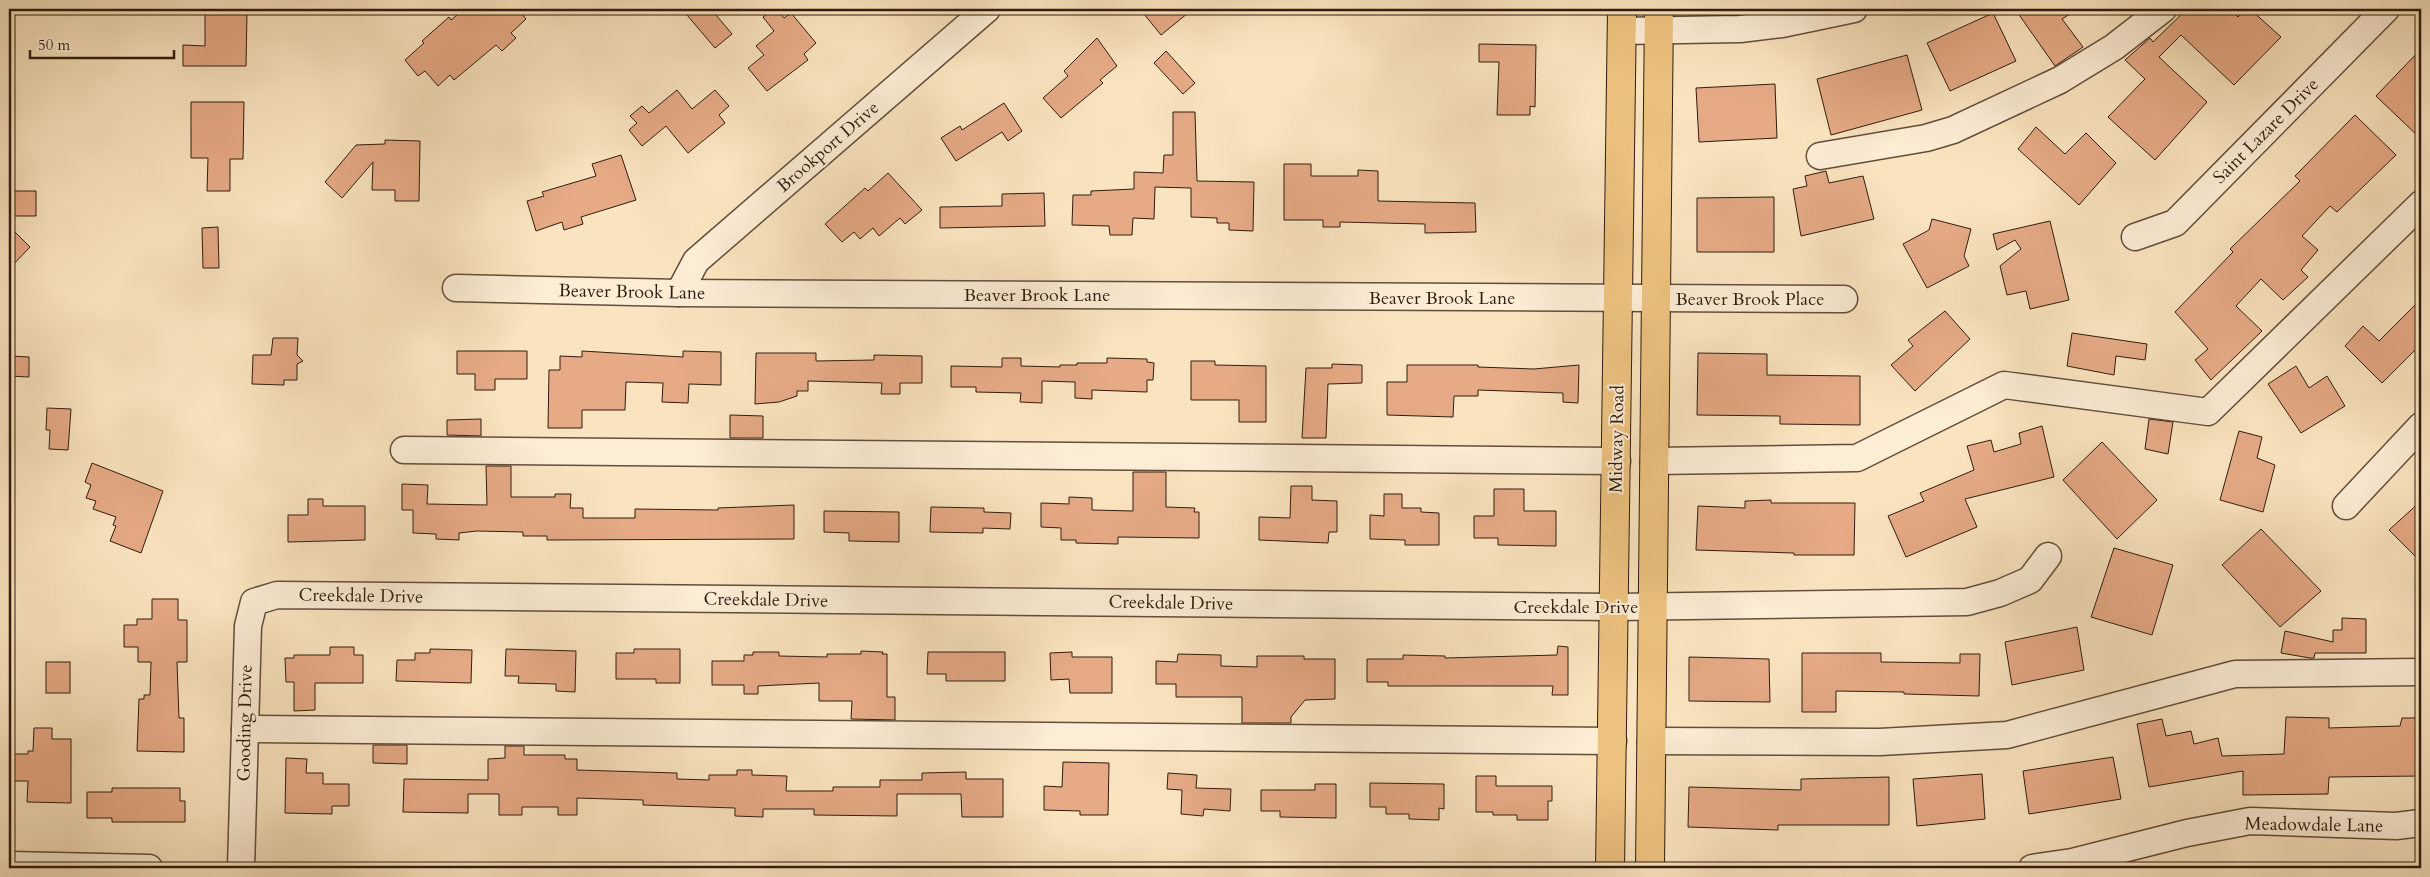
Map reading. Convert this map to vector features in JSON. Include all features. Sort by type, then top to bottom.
[{"type":"main road","name":"Midway Road","points":[[1610,868],[1622,20]]},
{"type":"main road","name":"Midway Road","points":[[1650,868],[1659,20]]},
{"type":"street","name":"Brookport Drive","points":[[679,293],[696,261],[987,9]]},
{"type":"street","points":[[1622,20],[1659,20],[1740,29],[1782,24],[1854,9]]},
{"type":"street","points":[[1820,156],[1896,144],[1953,130],[2060,80],[2114,47],[2163,9]]},
{"type":"street","name":"Saint Lazare Drive","points":[[2135,237],[2175,223],[2386,9]]},
{"type":"street","points":[[1654,462],[1857,458],[2004,385],[2208,412],[2421,204]]},
{"type":"street","name":"Beaver Brook Lane","points":[[456,288],[679,293],[1656,299]]},
{"type":"street","name":"Beaver Brook Place","points":[[1656,299],[1844,300]]},
{"type":"street","points":[[2346,506],[2421,426]]},
{"type":"street","points":[[404,450],[1617,461]]},
{"type":"street","name":"Creekdale Drive","points":[[277,595],[1615,608],[1967,602],[2000,594],[2030,580],[2048,556]]},
{"type":"street","name":"Gooding Drive","points":[[242,868],[248,626],[254,602],[277,595]]},
{"type":"street","points":[[1651,741],[1880,742],[2007,735],[2234,674],[2421,672]]},
{"type":"street","points":[[245,729],[1613,741]]},
{"type":"street","name":"Meadowdale Lane","points":[[2032,868],[2072,862],[2187,833],[2250,821],[2396,826],[2421,823]]},
{"type":"street","points":[[9,865],[149,868]]},
{"type":"building","points":[[464,9],[518,9],[526,19],[511,33],[516,38],[502,51],[496,45],[454,80],[450,75],[438,86],[425,71],[418,76],[405,60],[424,43],[422,41],[449,17],[451,20]]},
{"type":"building","points":[[695,9],[711,9],[732,34],[715,48],[687,15]]},
{"type":"building","points":[[773,9],[776,9],[784,18],[791,13],[816,43],[804,54],[808,60],[767,91],[748,68],[764,55],[756,46],[774,31],[763,17]]},
{"type":"building","points":[[1140,9],[1193,9],[1161,35]]},
{"type":"building","points":[[2015,9],[2078,9],[2062,19],[2083,47],[2055,66]]},
{"type":"building","points":[[2187,9],[2230,9],[2238,17],[2246,9],[2250,9],[2281,37],[2234,85],[2181,35],[2159,57],[2207,102],[2155,160],[2108,117],[2145,79],[2125,60],[2150,38],[2153,42]]},
{"type":"building","points":[[205,10],[247,11],[246,66],[183,66],[183,45],[205,46]]},
{"type":"building","points":[[1993,13],[2016,61],[1950,91],[1927,43]]},
{"type":"building","points":[[1097,38],[1117,66],[1100,80],[1103,83],[1061,118],[1043,98],[1068,76],[1064,71]]},
{"type":"building","points":[[1479,44],[1536,45],[1535,107],[1530,106],[1530,115],[1497,115],[1499,62],[1479,62]]},
{"type":"building","points":[[2421,49],[2421,139],[2376,96]]},
{"type":"building","points":[[1166,51],[1195,83],[1183,94],[1154,63]]},
{"type":"building","points":[[1907,55],[1922,110],[1831,135],[1817,79]]},
{"type":"building","points":[[1775,84],[1777,138],[1699,142],[1696,88]]},
{"type":"building","points":[[677,90],[692,109],[715,90],[729,106],[719,115],[725,123],[688,153],[666,126],[642,146],[629,130],[637,123],[630,116],[642,106],[649,113]]},
{"type":"building","points":[[191,102],[244,102],[243,159],[230,159],[230,191],[207,191],[208,158],[191,158]]},
{"type":"building","points":[[1004,103],[1022,131],[1008,141],[1002,132],[956,161],[941,138],[960,126],[962,130]]},
{"type":"building","points":[[1173,112],[1195,112],[1197,181],[1254,182],[1253,231],[1229,230],[1229,223],[1217,223],[1217,218],[1191,217],[1191,188],[1155,187],[1154,219],[1133,218],[1132,235],[1110,235],[1109,226],[1072,225],[1073,195],[1091,195],[1091,191],[1134,189],[1134,172],[1163,173],[1164,155],[1173,155]]},
{"type":"building","points":[[2355,115],[2396,155],[2337,212],[2330,206],[2302,236],[2318,250],[2301,270],[2308,277],[2283,300],[2261,279],[2236,306],[2262,331],[2211,380],[2195,360],[2208,349],[2175,312],[2233,252],[2230,249],[2300,181],[2295,176]]},
{"type":"building","points":[[2036,127],[2065,154],[2086,133],[2116,163],[2079,205],[2018,149]]},
{"type":"building","points":[[385,140],[420,141],[419,201],[395,201],[395,190],[372,190],[373,162],[342,198],[325,182],[356,145],[385,144]]},
{"type":"building","points":[[621,155],[636,200],[581,217],[583,224],[564,230],[562,222],[536,231],[527,201],[544,196],[542,192],[596,176],[592,164]]},
{"type":"building","points":[[1284,164],[1311,164],[1311,176],[1358,176],[1358,170],[1378,171],[1378,201],[1475,203],[1476,232],[1425,233],[1425,224],[1340,222],[1340,227],[1323,227],[1323,220],[1284,220]]},
{"type":"building","points":[[1826,171],[1829,183],[1863,176],[1874,219],[1801,236],[1793,189],[1807,186],[1805,176]]},
{"type":"building","points":[[888,173],[922,210],[905,224],[900,218],[879,236],[873,228],[860,239],[854,232],[842,242],[825,224],[865,188],[868,191]]},
{"type":"building","points":[[13,191],[36,191],[36,216],[9,216],[9,195],[13,195]]},
{"type":"building","points":[[1044,193],[1045,226],[940,228],[940,207],[1002,206],[1002,194]]},
{"type":"building","points":[[1774,197],[1774,252],[1697,252],[1697,198]]},
{"type":"building","points":[[1932,219],[1971,229],[1964,256],[1969,266],[1927,288],[1903,244],[1929,230]]},
{"type":"building","points":[[2050,221],[2069,300],[2030,309],[2026,291],[2007,295],[2000,266],[2021,249],[2015,240],[1997,250],[1993,234]]},
{"type":"building","points":[[9,226],[30,247],[9,269]]},
{"type":"building","points":[[218,227],[219,268],[203,268],[202,228]]},
{"type":"building","points":[[2421,299],[2421,344],[2382,383],[2345,346],[2363,326],[2379,341]]},
{"type":"building","points":[[1945,311],[1970,339],[1915,391],[1891,365],[1913,346],[1908,340]]},
{"type":"building","points":[[2072,333],[2147,344],[2145,360],[2116,356],[2114,375],[2067,366]]},
{"type":"building","points":[[273,338],[298,338],[297,355],[303,361],[297,364],[297,380],[284,380],[284,385],[252,384],[253,355],[271,355]]},
{"type":"building","points":[[457,351],[527,351],[527,379],[495,379],[495,390],[475,390],[475,374],[457,374]]},
{"type":"building","points":[[582,351],[683,357],[683,351],[721,352],[721,385],[689,384],[688,403],[662,402],[663,383],[626,382],[625,410],[582,410],[582,428],[548,428],[549,370],[560,370],[560,356],[582,357]]},
{"type":"building","points":[[756,353],[816,353],[816,361],[874,360],[874,355],[922,356],[922,383],[900,383],[900,394],[881,394],[882,383],[808,381],[808,391],[797,391],[797,396],[779,402],[755,404]]},
{"type":"building","points":[[1698,353],[1767,354],[1767,375],[1860,376],[1860,425],[1780,424],[1780,416],[1697,415]]},
{"type":"building","points":[[9,356],[29,357],[29,377],[9,376]]},
{"type":"building","points":[[1002,358],[1021,358],[1021,366],[1060,367],[1060,365],[1077,365],[1077,363],[1107,363],[1107,358],[1147,359],[1147,362],[1154,363],[1153,380],[1147,380],[1147,392],[1092,390],[1092,399],[1075,398],[1075,382],[1042,381],[1042,403],[1020,402],[1021,393],[976,392],[976,387],[951,387],[951,366],[1002,367]]},
{"type":"building","points":[[1191,361],[1215,361],[1215,365],[1266,366],[1266,422],[1239,422],[1239,400],[1191,400]]},
{"type":"building","points":[[1332,364],[1362,365],[1362,383],[1328,384],[1326,438],[1302,438],[1306,368],[1332,368]]},
{"type":"building","points":[[1407,365],[1478,365],[1478,367],[1534,369],[1579,365],[1578,403],[1563,402],[1563,393],[1478,390],[1478,396],[1454,396],[1453,417],[1387,415],[1387,382],[1407,382]]},
{"type":"building","points":[[2296,366],[2309,388],[2327,376],[2345,406],[2301,433],[2268,384]]},
{"type":"building","points":[[47,408],[71,409],[68,450],[49,449],[50,430],[46,430]]},
{"type":"building","points":[[730,415],[763,416],[763,438],[730,438]]},
{"type":"building","points":[[481,419],[481,436],[447,435],[447,420]]},
{"type":"building","points":[[2149,419],[2173,422],[2168,454],[2145,449]]},
{"type":"building","points":[[2042,426],[2054,477],[1965,499],[1977,527],[1906,557],[1888,516],[1924,501],[1920,493],[1974,470],[1967,446],[1991,440],[1994,452],[2021,444],[2019,433]]},
{"type":"building","points":[[2239,431],[2262,437],[2257,458],[2275,465],[2263,512],[2220,500]]},
{"type":"building","points":[[2102,442],[2157,500],[2117,539],[2063,480]]},
{"type":"building","points":[[92,463],[163,491],[141,553],[110,541],[116,526],[113,525],[116,517],[93,509],[96,501],[86,498],[91,485],[85,482]]},
{"type":"building","points":[[486,466],[511,466],[511,497],[555,497],[555,494],[571,494],[570,508],[583,508],[583,518],[635,518],[635,509],[718,510],[718,508],[794,505],[794,539],[547,540],[547,536],[523,536],[523,532],[477,531],[459,533],[459,540],[436,539],[436,534],[413,533],[413,510],[402,510],[402,484],[428,485],[427,504],[487,505]]},
{"type":"building","points":[[1133,472],[1166,472],[1166,507],[1195,508],[1194,512],[1199,512],[1199,538],[1118,537],[1118,544],[1076,543],[1076,540],[1061,540],[1061,528],[1041,527],[1041,503],[1069,504],[1069,497],[1092,498],[1092,510],[1133,511]]},
{"type":"building","points":[[1291,486],[1312,486],[1312,500],[1337,501],[1337,532],[1329,532],[1328,543],[1259,540],[1259,517],[1290,518]]},
{"type":"building","points":[[1494,489],[1524,489],[1524,511],[1556,511],[1556,546],[1498,545],[1498,538],[1474,538],[1474,516],[1494,516]]},
{"type":"building","points":[[1384,494],[1402,494],[1402,508],[1421,508],[1421,512],[1439,513],[1439,545],[1405,545],[1405,540],[1370,539],[1370,515],[1384,516]]},
{"type":"building","points":[[308,499],[323,499],[323,506],[365,506],[365,540],[288,542],[288,515],[308,515]]},
{"type":"building","points":[[1771,500],[1771,503],[1855,503],[1854,555],[1794,555],[1794,553],[1696,550],[1698,506],[1745,508],[1745,501]]},
{"type":"building","points":[[2421,501],[2421,562],[2389,530]]},
{"type":"building","points":[[931,507],[984,508],[984,512],[1011,513],[1010,529],[983,528],[983,533],[930,532]]},
{"type":"building","points":[[824,511],[899,512],[899,542],[849,541],[849,533],[824,532]]},
{"type":"building","points":[[2261,529],[2321,591],[2280,627],[2222,565]]},
{"type":"building","points":[[2114,548],[2173,565],[2152,635],[2091,617]]},
{"type":"building","points":[[152,599],[178,599],[178,620],[187,620],[187,662],[177,662],[179,718],[184,718],[184,752],[137,751],[139,699],[144,699],[144,695],[150,695],[151,662],[138,662],[138,647],[124,647],[124,625],[137,625],[137,619],[152,619]]},
{"type":"building","points":[[2342,618],[2366,619],[2366,653],[2315,653],[2314,658],[2310,658],[2281,653],[2285,631],[2333,642],[2333,630],[2342,630]]},
{"type":"building","points":[[2077,627],[2084,670],[2012,685],[2005,642]]},
{"type":"building","points":[[1558,646],[1568,647],[1568,695],[1552,695],[1553,686],[1388,686],[1388,682],[1367,682],[1367,659],[1403,659],[1403,655],[1445,656],[1445,658],[1557,655]]},
{"type":"building","points":[[330,647],[354,647],[354,655],[363,655],[363,683],[315,683],[315,710],[294,711],[294,682],[286,682],[285,658],[294,658],[294,655],[330,655]]},
{"type":"building","points":[[430,649],[472,650],[471,683],[396,681],[397,660],[415,660],[415,653],[430,653]]},
{"type":"building","points":[[506,649],[576,651],[575,692],[556,691],[556,684],[518,683],[519,676],[505,676]]},
{"type":"building","points":[[634,649],[680,649],[680,683],[656,683],[656,679],[616,679],[616,653],[634,653]]},
{"type":"building","points":[[861,651],[883,652],[882,654],[887,654],[887,697],[895,697],[895,720],[851,719],[852,701],[819,701],[819,683],[758,686],[758,694],[744,694],[744,685],[712,685],[712,661],[744,661],[744,655],[753,655],[753,652],[779,652],[779,656],[827,657],[827,654],[861,654]]},
{"type":"building","points":[[928,652],[1005,652],[1005,681],[946,681],[946,674],[927,674]]},
{"type":"building","points":[[1072,652],[1072,657],[1112,657],[1112,693],[1070,693],[1069,679],[1051,680],[1050,653]]},
{"type":"building","points":[[1802,653],[1881,653],[1881,662],[1960,663],[1960,654],[1980,654],[1979,696],[1836,691],[1836,712],[1802,712]]},
{"type":"building","points":[[1178,654],[1221,655],[1221,666],[1257,667],[1257,656],[1304,656],[1304,659],[1335,659],[1335,699],[1305,700],[1291,717],[1291,723],[1242,723],[1242,697],[1176,697],[1176,684],[1156,684],[1156,661],[1177,662]]},
{"type":"building","points":[[1689,657],[1769,659],[1770,702],[1689,701]]},
{"type":"building","points":[[46,662],[70,662],[70,693],[46,693]]},
{"type":"building","points":[[2286,717],[2329,718],[2329,728],[2400,726],[2402,718],[2421,718],[2421,776],[2329,777],[2328,794],[2243,795],[2243,771],[2149,787],[2137,724],[2162,719],[2166,736],[2191,731],[2194,744],[2218,738],[2222,756],[2284,754]]},
{"type":"building","points":[[34,728],[52,728],[52,739],[71,739],[71,803],[27,802],[28,781],[9,781],[9,754],[28,754],[28,751],[33,751]]},
{"type":"building","points":[[373,745],[407,745],[407,764],[373,763]]},
{"type":"building","points":[[505,746],[524,746],[524,755],[565,755],[565,759],[577,759],[577,770],[677,773],[677,779],[709,780],[709,775],[737,775],[737,770],[752,770],[752,775],[787,776],[786,791],[833,791],[833,787],[880,787],[880,780],[922,780],[922,773],[966,772],[966,779],[1003,779],[1003,817],[962,817],[961,794],[897,794],[897,816],[814,815],[814,809],[763,809],[763,817],[735,816],[735,808],[643,805],[643,800],[577,798],[577,815],[558,815],[558,807],[522,807],[522,815],[499,815],[499,794],[468,794],[468,813],[403,812],[404,779],[488,780],[488,759],[505,758]]},
{"type":"building","points":[[2113,757],[2121,799],[2029,814],[2023,771]]},
{"type":"building","points":[[286,758],[307,759],[306,773],[323,773],[323,784],[349,784],[349,806],[332,806],[332,814],[285,813]]},
{"type":"building","points":[[1063,762],[1109,763],[1108,815],[1080,815],[1080,811],[1044,810],[1044,786],[1062,787]]},
{"type":"building","points":[[1168,773],[1197,775],[1196,788],[1231,789],[1230,811],[1204,809],[1203,816],[1181,814],[1182,790],[1167,789]]},
{"type":"building","points":[[1982,774],[1985,819],[1917,826],[1913,779]]},
{"type":"building","points":[[1476,776],[1496,776],[1496,786],[1552,786],[1552,801],[1548,801],[1548,820],[1517,820],[1517,815],[1493,815],[1493,812],[1476,812]]},
{"type":"building","points":[[1889,777],[1889,825],[1778,825],[1778,830],[1688,827],[1689,787],[1801,790],[1801,779]]},
{"type":"building","points":[[1370,783],[1444,784],[1444,809],[1439,808],[1439,820],[1409,819],[1409,814],[1386,814],[1386,807],[1370,807]]},
{"type":"building","points":[[1315,784],[1336,784],[1336,818],[1280,817],[1280,811],[1261,811],[1261,790],[1315,790]]},
{"type":"building","points":[[112,788],[180,788],[180,801],[185,801],[185,822],[112,822],[112,818],[87,818],[87,792],[112,792]]}]
